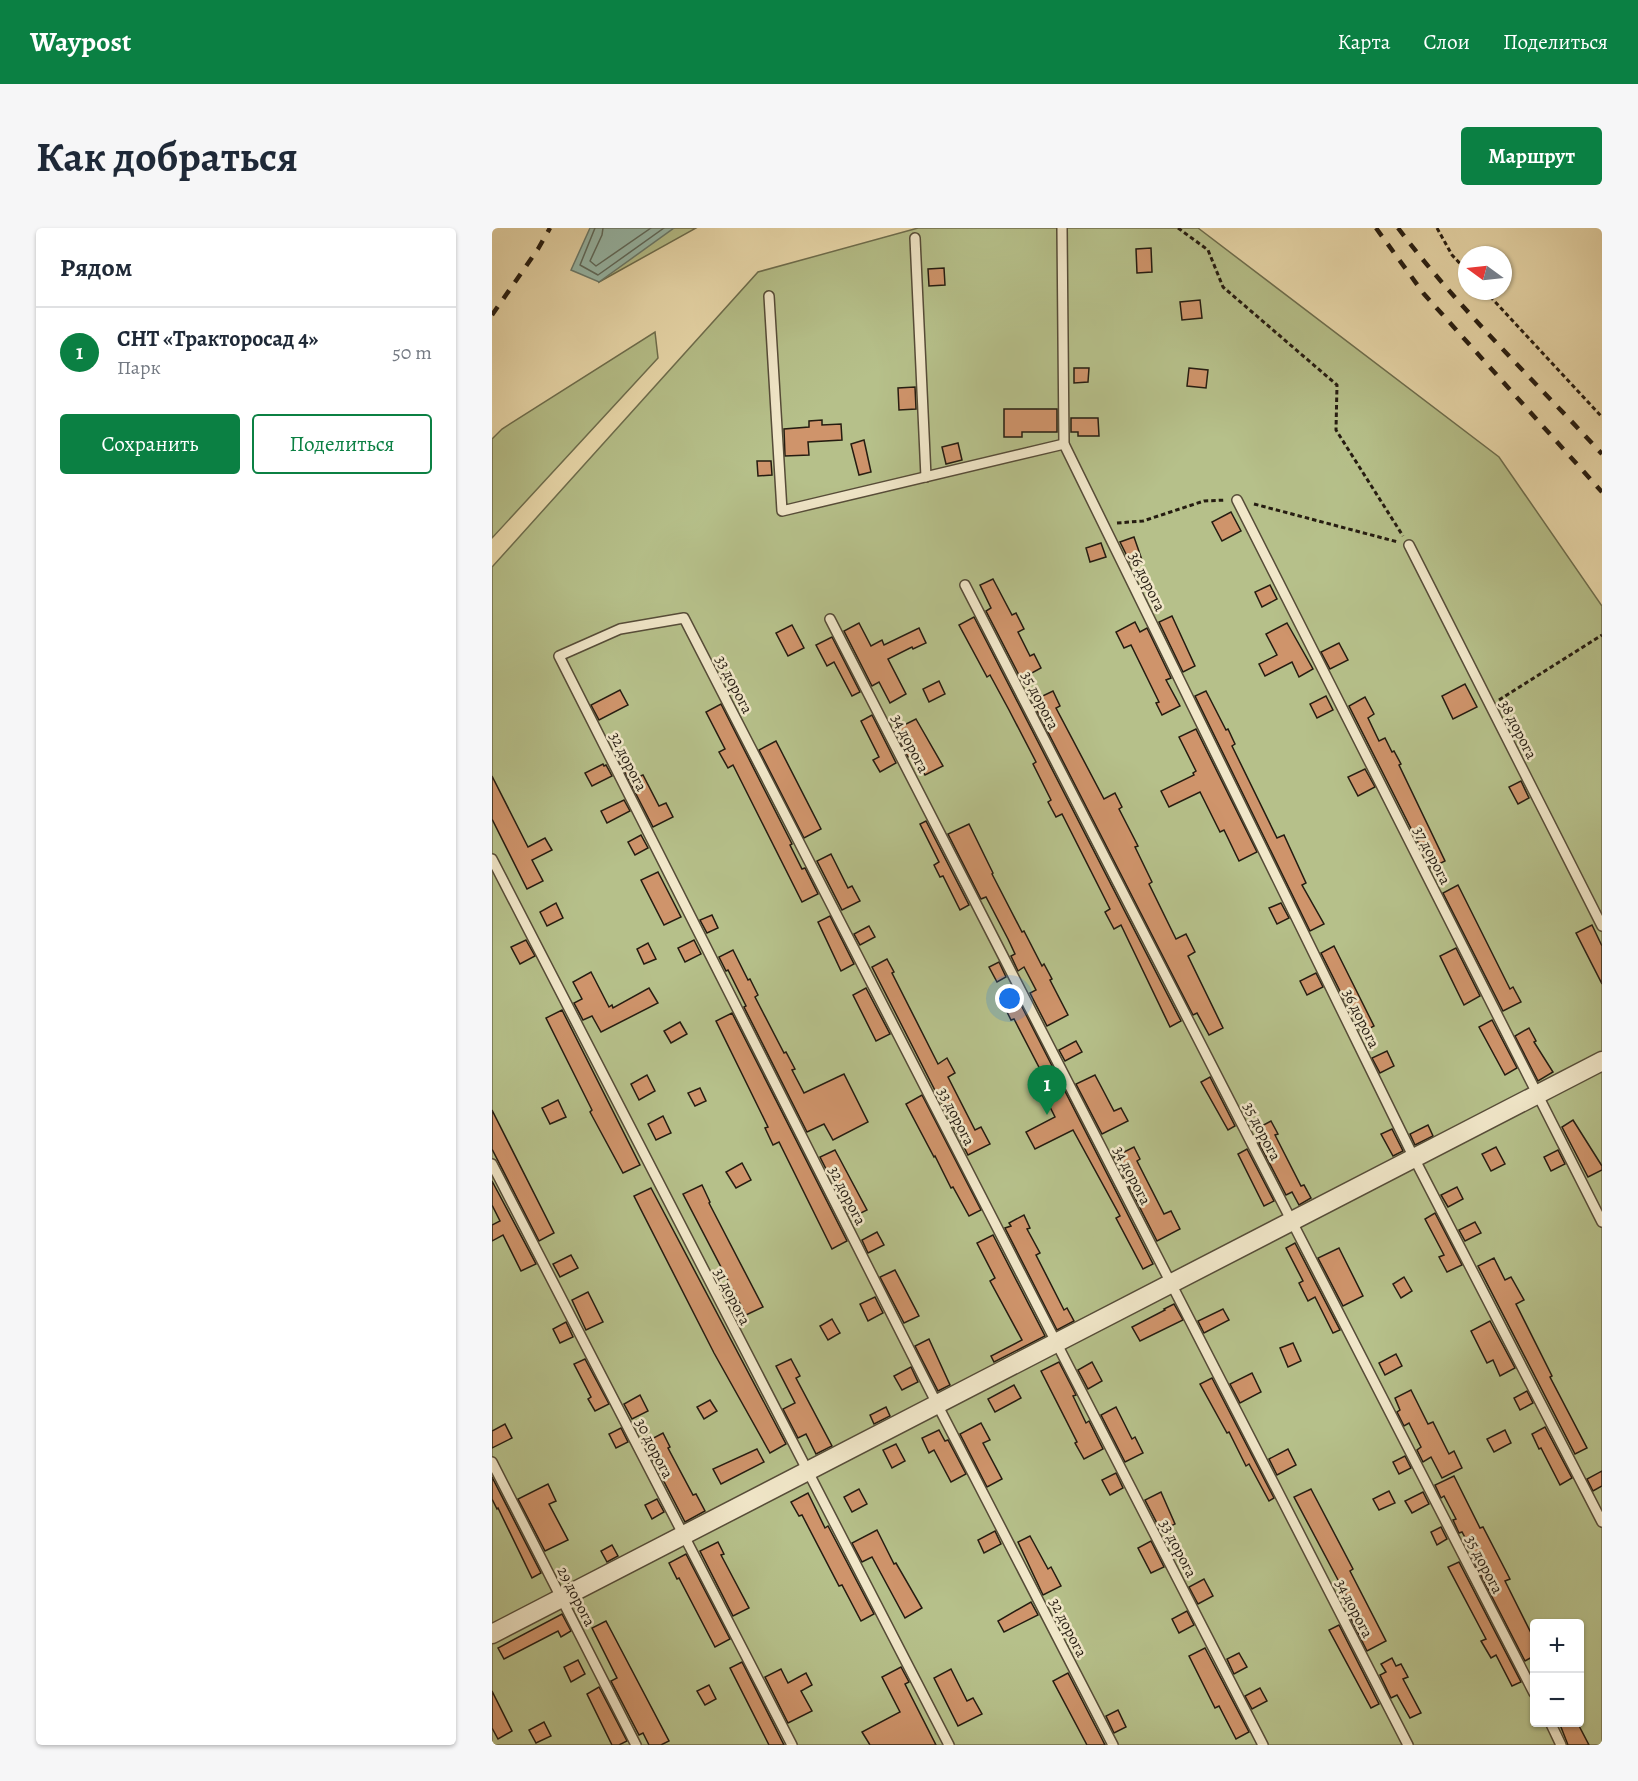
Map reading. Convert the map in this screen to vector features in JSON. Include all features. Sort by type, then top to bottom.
[{"type":"street","points":[[492,1634],[1602,1061]]},
{"type":"lane","points":[[769,296],[782,511],[1064,444],[1062,228]]},
{"type":"lane","points":[[915,238],[926,477]]},
{"type":"lane","name":"36 дорога","points":[[1064,444],[1414,1158],[1602,1522]]},
{"type":"lane","name":"37 дорога","points":[[1237,500],[1602,1222]]},
{"type":"lane","name":"38 дорога","points":[[1409,545],[1602,926]]},
{"type":"lane","name":"35 дорога","points":[[964,585],[1530,1685]]},
{"type":"lane","name":"33 дорога","points":[[559,656],[620,629],[684,618],[1263,1745]]},
{"type":"lane","name":"34 дорога","points":[[830,619],[1408,1745]]},
{"type":"lane","name":"32 дорога","points":[[559,656],[937,1404],[1113,1745]]},
{"type":"lane","name":"31 дорога","points":[[492,859],[806,1472],[949,1745]]},
{"type":"lane","name":"30 дорога","points":[[492,1164],[792,1745]]},
{"type":"lane","name":"29 дорога","points":[[492,1462],[636,1745]]},
{"type":"lane","points":[[1552,1727],[1561,1745]]},
{"type":"path","points":[[1178,228],[1208,250],[1223,287],[1337,385],[1336,430],[1409,545]]},
{"type":"path","points":[[1437,228],[1458,261]]},
{"type":"path","points":[[1493,300],[1602,417]]},
{"type":"path","points":[[1103,523],[1143,521],[1204,501],[1237,500],[1409,545]]},
{"type":"path","points":[[1490,706],[1602,635]]},
{"type":"green space","points":[[651,228],[696,228],[599,282],[601,269]]},
{"type":"green space","points":[[918,228],[1198,228],[1499,457],[1602,606],[1602,1745],[492,1745],[492,567],[758,272]]},
{"type":"green space","points":[[655,332],[658,358],[492,538],[492,439],[502,429]]},
{"type":"water","points":[[590,228],[674,228],[599,282],[571,270]]},
{"type":"building","points":[[1151,248],[1152,272],[1137,273],[1136,249]]},
{"type":"building","points":[[944,268],[945,285],[929,286],[928,269]]},
{"type":"building","points":[[1200,300],[1202,318],[1182,320],[1180,302]]},
{"type":"building","points":[[1074,368],[1089,368],[1088,382],[1074,383]]},
{"type":"building","points":[[1189,368],[1208,370],[1206,388],[1187,386]]},
{"type":"building","points":[[915,387],[916,409],[899,410],[898,388]]},
{"type":"building","points":[[1004,409],[1057,409],[1057,432],[1022,432],[1022,437],[1004,437]]},
{"type":"building","points":[[1071,418],[1098,418],[1099,436],[1078,436],[1078,432],[1071,432]]},
{"type":"building","points":[[822,420],[822,425],[841,424],[842,440],[808,442],[809,455],[785,456],[784,429],[809,427],[809,421]]},
{"type":"building","points":[[864,440],[871,472],[859,475],[851,444]]},
{"type":"building","points":[[958,443],[962,460],[946,464],[942,447]]},
{"type":"building","points":[[757,461],[771,461],[772,475],[758,476]]},
{"type":"building","points":[[1231,512],[1241,531],[1222,541],[1212,522]]},
{"type":"building","points":[[1134,537],[1142,560],[1131,564],[1120,542]]},
{"type":"building","points":[[1101,543],[1106,557],[1090,562],[1086,548]]},
{"type":"building","points":[[993,579],[1012,615],[1016,613],[1024,629],[1018,632],[1030,656],[1034,654],[1041,668],[1021,679],[986,611],[991,608],[980,585]]},
{"type":"building","points":[[1270,585],[1277,599],[1262,607],[1255,592]]},
{"type":"building","points":[[1172,616],[1195,666],[1183,672],[1159,622]]},
{"type":"building","points":[[974,617],[1181,1021],[1170,1027],[1121,925],[1114,929],[1105,912],[1110,909],[1062,814],[1056,817],[1048,802],[1051,800],[1033,764],[1036,762],[1009,710],[990,675],[987,677],[959,625]]},
{"type":"building","points":[[1135,622],[1140,632],[1147,628],[1171,678],[1166,680],[1180,706],[1162,715],[1156,703],[1159,702],[1131,645],[1124,648],[1116,632]]},
{"type":"building","points":[[859,623],[871,646],[882,640],[884,645],[919,628],[926,643],[888,659],[906,694],[890,703],[879,682],[872,686],[844,631]]},
{"type":"building","points":[[1287,623],[1313,669],[1299,677],[1292,662],[1265,676],[1259,664],[1277,655],[1266,634]]},
{"type":"building","points":[[792,625],[804,648],[788,656],[776,633]]},
{"type":"building","points":[[832,637],[860,692],[852,696],[834,662],[827,666],[816,645]]},
{"type":"building","points":[[1339,643],[1348,660],[1330,669],[1321,652]]},
{"type":"building","points":[[939,681],[945,694],[929,702],[923,689]]},
{"type":"building","points":[[1465,684],[1477,707],[1453,719],[1442,696]]},
{"type":"building","points":[[620,690],[628,705],[599,720],[591,705]]},
{"type":"building","points":[[1053,691],[1060,706],[1056,708],[1104,799],[1115,793],[1122,807],[1119,809],[1138,846],[1135,847],[1152,882],[1149,884],[1176,939],[1186,934],[1195,952],[1188,956],[1223,1028],[1209,1035],[1197,1013],[1193,1015],[1032,701]]},
{"type":"building","points":[[1206,691],[1226,730],[1228,729],[1235,744],[1232,746],[1277,838],[1284,835],[1306,883],[1302,885],[1324,924],[1310,931],[1195,696]]},
{"type":"building","points":[[1326,696],[1333,710],[1317,718],[1310,704]]},
{"type":"building","points":[[1365,697],[1374,714],[1368,718],[1379,741],[1385,738],[1392,752],[1394,751],[1445,861],[1431,868],[1349,706]]},
{"type":"building","points":[[721,704],[792,844],[790,845],[802,869],[805,868],[818,894],[802,902],[733,765],[728,768],[719,752],[725,749],[706,712]]},
{"type":"building","points":[[872,715],[896,763],[880,772],[873,760],[879,757],[861,721]]},
{"type":"building","points":[[916,719],[943,766],[925,775],[914,754],[908,757],[894,730]]},
{"type":"building","points":[[1196,729],[1257,852],[1239,861],[1224,830],[1220,832],[1200,792],[1169,807],[1161,791],[1194,775],[1196,771],[1179,737]]},
{"type":"building","points":[[776,741],[821,829],[804,838],[759,750]]},
{"type":"building","points":[[627,754],[638,777],[643,775],[659,806],[666,803],[673,817],[653,827],[618,759]]},
{"type":"building","points":[[603,764],[612,776],[592,786],[585,773]]},
{"type":"building","points":[[1365,769],[1375,787],[1358,796],[1348,777]]},
{"type":"building","points":[[492,776],[528,847],[545,838],[552,850],[532,860],[543,881],[527,889],[492,819]]},
{"type":"building","points":[[1521,781],[1529,798],[1518,804],[1509,787]]},
{"type":"building","points":[[624,800],[630,811],[607,823],[601,811]]},
{"type":"building","points":[[926,821],[969,905],[960,910],[943,876],[940,877],[934,865],[939,862],[920,824]]},
{"type":"building","points":[[969,824],[1022,932],[1024,931],[1042,966],[1044,964],[1068,1015],[1047,1026],[1030,993],[1036,990],[1024,967],[1018,971],[1011,956],[1015,954],[1008,939],[986,897],[981,899],[948,834]]},
{"type":"building","points":[[641,835],[648,848],[635,855],[628,842]]},
{"type":"building","points":[[831,854],[848,888],[852,886],[860,901],[842,910],[817,861]]},
{"type":"building","points":[[658,872],[681,917],[664,925],[641,880]]},
{"type":"building","points":[[1458,885],[1510,989],[1513,987],[1521,1002],[1503,1011],[1443,893]]},
{"type":"building","points":[[556,903],[563,918],[547,926],[540,912]]},
{"type":"building","points":[[1281,903],[1289,918],[1277,924],[1269,908]]},
{"type":"building","points":[[712,915],[718,928],[707,933],[700,920]]},
{"type":"building","points":[[830,916],[854,964],[841,971],[818,922]]},
{"type":"building","points":[[1592,925],[1602,946],[1602,984],[1576,933]]},
{"type":"building","points":[[869,926],[875,937],[860,945],[854,934]]},
{"type":"building","points":[[526,940],[535,956],[520,964],[511,947]]},
{"type":"building","points":[[694,940],[701,954],[685,962],[678,948]]},
{"type":"building","points":[[648,943],[656,959],[644,964],[637,949]]},
{"type":"building","points":[[1334,946],[1374,1026],[1361,1033],[1321,953]]},
{"type":"building","points":[[1456,948],[1480,996],[1464,1005],[1440,956]]},
{"type":"building","points":[[733,950],[758,995],[755,997],[784,1053],[786,1052],[795,1069],[792,1070],[804,1093],[844,1074],[868,1122],[833,1140],[824,1124],[807,1132],[744,1007],[746,1006],[728,970],[726,971],[719,957]]},
{"type":"building","points":[[887,959],[938,1064],[947,1058],[955,1073],[948,1077],[975,1130],[981,1127],[990,1144],[968,1155],[872,967]]},
{"type":"building","points":[[999,962],[1006,977],[997,982],[989,967]]},
{"type":"building","points":[[591,972],[609,1007],[612,1005],[613,1008],[649,988],[658,1003],[601,1032],[592,1016],[583,1020],[574,1003],[582,999],[573,982]]},
{"type":"building","points":[[1316,973],[1323,987],[1307,995],[1300,981]]},
{"type":"building","points":[[866,988],[890,1034],[876,1041],[853,995]]},
{"type":"building","points":[[1018,999],[1153,1264],[1143,1269],[1116,1218],[1120,1216],[1073,1130],[1035,1149],[1026,1132],[1055,1117],[1036,1079],[1043,1075],[1014,1019],[1011,1020],[1004,1006]]},
{"type":"building","points":[[562,1010],[640,1165],[623,1173],[590,1112],[592,1110],[546,1018]]},
{"type":"building","points":[[732,1013],[847,1241],[832,1249],[779,1142],[773,1145],[765,1128],[768,1127],[716,1021]]},
{"type":"building","points":[[1492,1020],[1517,1068],[1505,1075],[1479,1027]]},
{"type":"building","points":[[680,1022],[687,1034],[671,1043],[664,1031]]},
{"type":"building","points":[[1529,1028],[1536,1041],[1534,1042],[1553,1072],[1538,1081],[1515,1036]]},
{"type":"building","points":[[1076,1041],[1082,1052],[1065,1061],[1059,1050]]},
{"type":"building","points":[[1387,1051],[1394,1066],[1380,1073],[1372,1058]]},
{"type":"building","points":[[647,1075],[655,1091],[639,1100],[631,1084]]},
{"type":"building","points":[[1095,1075],[1114,1111],[1121,1108],[1128,1121],[1102,1134],[1076,1084]]},
{"type":"building","points":[[1210,1077],[1235,1126],[1228,1130],[1201,1082]]},
{"type":"building","points":[[700,1088],[706,1101],[695,1106],[688,1093]]},
{"type":"building","points":[[922,1095],[981,1210],[969,1216],[953,1187],[951,1188],[906,1104]]},
{"type":"building","points":[[558,1100],[566,1117],[550,1124],[542,1108]]},
{"type":"building","points":[[492,1110],[554,1233],[539,1241],[492,1149]]},
{"type":"building","points":[[663,1116],[671,1133],[656,1140],[648,1124]]},
{"type":"building","points":[[1573,1120],[1602,1166],[1602,1170],[1588,1177],[1562,1127]]},
{"type":"building","points":[[1271,1121],[1278,1134],[1275,1135],[1301,1186],[1304,1185],[1311,1198],[1299,1205],[1292,1192],[1286,1195],[1259,1143],[1262,1141],[1256,1129]]},
{"type":"building","points":[[1428,1125],[1433,1136],[1415,1145],[1410,1134]]},
{"type":"building","points":[[1392,1129],[1403,1151],[1393,1156],[1381,1134]]},
{"type":"building","points":[[1134,1147],[1140,1159],[1137,1161],[1164,1214],[1171,1211],[1180,1229],[1157,1241],[1114,1157]]},
{"type":"building","points":[[1496,1147],[1505,1164],[1491,1171],[1482,1154]]},
{"type":"building","points":[[1247,1149],[1274,1201],[1264,1206],[1238,1154]]},
{"type":"building","points":[[835,1150],[867,1210],[851,1218],[820,1157]]},
{"type":"building","points":[[1558,1150],[1565,1164],[1551,1171],[1544,1157]]},
{"type":"building","points":[[742,1163],[751,1180],[736,1188],[726,1172]]},
{"type":"building","points":[[492,1181],[536,1264],[521,1271],[503,1235],[492,1241],[492,1225],[500,1221],[492,1205]]},
{"type":"building","points":[[702,1185],[763,1307],[746,1315],[683,1194]]},
{"type":"building","points":[[1457,1187],[1463,1199],[1448,1207],[1441,1195]]},
{"type":"building","points":[[651,1188],[786,1444],[770,1453],[714,1353],[634,1196]]},
{"type":"building","points":[[1435,1213],[1462,1265],[1447,1272],[1439,1257],[1444,1255],[1425,1219]]},
{"type":"building","points":[[1024,1215],[1030,1228],[1027,1229],[1040,1253],[1036,1255],[1064,1310],[1067,1308],[1074,1321],[1057,1330],[1005,1228],[1011,1226],[1009,1223]]},
{"type":"building","points":[[1475,1222],[1481,1233],[1465,1241],[1459,1230]]},
{"type":"building","points":[[877,1232],[884,1245],[868,1253],[862,1240]]},
{"type":"building","points":[[993,1235],[1045,1336],[994,1362],[991,1356],[1022,1340],[990,1281],[995,1278],[977,1243]]},
{"type":"building","points":[[1295,1243],[1340,1330],[1333,1333],[1315,1297],[1308,1301],[1299,1283],[1303,1281],[1286,1248]]},
{"type":"building","points":[[1339,1248],[1363,1296],[1343,1306],[1318,1258]]},
{"type":"building","points":[[571,1255],[578,1268],[560,1277],[553,1264]]},
{"type":"building","points":[[1494,1258],[1505,1280],[1511,1277],[1524,1300],[1516,1304],[1587,1448],[1575,1454],[1478,1266]]},
{"type":"building","points":[[895,1270],[919,1316],[904,1323],[880,1277]]},
{"type":"building","points":[[1404,1277],[1412,1291],[1401,1298],[1393,1284]]},
{"type":"building","points":[[588,1292],[603,1322],[586,1330],[572,1300]]},
{"type":"building","points":[[875,1297],[883,1313],[868,1321],[860,1304]]},
{"type":"building","points":[[1174,1304],[1183,1320],[1140,1341],[1132,1327]]},
{"type":"building","points":[[1223,1309],[1229,1320],[1204,1333],[1198,1321]]},
{"type":"building","points":[[832,1319],[840,1333],[828,1340],[820,1326]]},
{"type":"building","points":[[1490,1321],[1515,1368],[1500,1376],[1493,1360],[1487,1363],[1471,1331]]},
{"type":"building","points":[[566,1322],[573,1337],[560,1343],[553,1329]]},
{"type":"building","points":[[929,1339],[950,1385],[938,1391],[915,1346]]},
{"type":"building","points":[[1293,1343],[1301,1361],[1288,1367],[1280,1348]]},
{"type":"building","points":[[1396,1354],[1402,1366],[1385,1375],[1379,1363]]},
{"type":"building","points":[[585,1359],[609,1404],[595,1411],[588,1399],[591,1397],[574,1364]]},
{"type":"building","points":[[791,1359],[800,1376],[796,1378],[832,1446],[816,1454],[806,1434],[798,1438],[783,1409],[795,1403],[776,1366]]},
{"type":"building","points":[[1059,1362],[1076,1395],[1073,1396],[1086,1423],[1089,1421],[1103,1449],[1084,1459],[1041,1371]]},
{"type":"building","points":[[1092,1362],[1102,1381],[1088,1389],[1078,1370]]},
{"type":"building","points":[[911,1367],[918,1382],[902,1390],[894,1376]]},
{"type":"building","points":[[1252,1373],[1261,1392],[1240,1403],[1230,1384]]},
{"type":"building","points":[[1212,1378],[1274,1498],[1269,1501],[1249,1464],[1246,1466],[1229,1432],[1227,1433],[1200,1384]]},
{"type":"building","points":[[1014,1385],[1021,1398],[995,1412],[988,1399]]},
{"type":"building","points":[[1411,1390],[1428,1424],[1433,1422],[1449,1454],[1454,1451],[1462,1468],[1442,1478],[1431,1457],[1423,1462],[1417,1450],[1421,1447],[1409,1423],[1404,1426],[1397,1412],[1400,1410],[1395,1398]]},
{"type":"building","points":[[1527,1391],[1533,1403],[1520,1410],[1514,1398]]},
{"type":"building","points":[[640,1395],[648,1411],[632,1419],[624,1404]]},
{"type":"building","points":[[710,1400],[717,1411],[704,1419],[697,1407]]},
{"type":"building","points":[[886,1407],[890,1416],[874,1424],[870,1415]]},
{"type":"building","points":[[1116,1407],[1132,1439],[1135,1437],[1143,1453],[1125,1462],[1101,1415]]},
{"type":"building","points":[[981,1423],[990,1440],[983,1443],[1002,1479],[987,1487],[960,1434]]},
{"type":"building","points":[[505,1424],[512,1438],[492,1448],[492,1431]]},
{"type":"building","points":[[1545,1427],[1572,1478],[1560,1485],[1532,1434]]},
{"type":"building","points":[[621,1428],[628,1442],[616,1448],[609,1434]]},
{"type":"building","points":[[939,1430],[945,1441],[948,1440],[966,1474],[951,1482],[934,1450],[929,1453],[922,1438]]},
{"type":"building","points":[[1505,1430],[1511,1443],[1494,1452],[1487,1439]]},
{"type":"building","points":[[663,1433],[670,1447],[668,1448],[693,1495],[696,1494],[705,1511],[685,1522],[644,1443]]},
{"type":"building","points":[[896,1444],[905,1461],[892,1468],[883,1450]]},
{"type":"building","points":[[757,1449],[764,1462],[721,1484],[713,1469]]},
{"type":"building","points":[[1288,1449],[1296,1465],[1277,1475],[1269,1459]]},
{"type":"building","points":[[1405,1456],[1411,1468],[1399,1474],[1393,1462]]},
{"type":"building","points":[[1602,1471],[1602,1486],[1593,1491],[1587,1479]]},
{"type":"building","points":[[1116,1473],[1123,1488],[1110,1495],[1102,1480]]},
{"type":"building","points":[[1454,1476],[1480,1528],[1483,1527],[1510,1579],[1505,1581],[1530,1631],[1530,1658],[1525,1661],[1471,1556],[1474,1554],[1462,1532],[1459,1533],[1453,1520],[1456,1519],[1444,1496],[1441,1498],[1435,1485]]},
{"type":"building","points":[[492,1477],[541,1573],[532,1578],[492,1499]]},
{"type":"building","points":[[548,1484],[556,1501],[549,1504],[568,1540],[545,1551],[518,1499]]},
{"type":"building","points":[[859,1489],[867,1504],[852,1512],[844,1497]]},
{"type":"building","points":[[1311,1489],[1353,1569],[1350,1571],[1386,1641],[1367,1651],[1351,1619],[1355,1616],[1346,1595],[1294,1497]]},
{"type":"building","points":[[1389,1491],[1395,1503],[1379,1510],[1373,1499]]},
{"type":"building","points":[[1161,1492],[1175,1524],[1161,1531],[1145,1500]]},
{"type":"building","points":[[1423,1492],[1429,1504],[1412,1513],[1405,1501]]},
{"type":"building","points":[[808,1493],[825,1528],[828,1526],[874,1614],[861,1621],[842,1585],[839,1586],[802,1515],[799,1516],[791,1502]]},
{"type":"building","points":[[657,1499],[664,1512],[652,1519],[645,1505]]},
{"type":"building","points":[[1441,1527],[1447,1539],[1437,1545],[1431,1532]]},
{"type":"building","points":[[877,1530],[894,1564],[896,1563],[922,1608],[905,1618],[872,1557],[862,1562],[852,1543]]},
{"type":"building","points":[[995,1531],[1001,1544],[984,1553],[978,1540]]},
{"type":"building","points":[[1030,1536],[1048,1569],[1051,1567],[1061,1586],[1043,1595],[1018,1542]]},
{"type":"building","points":[[1151,1541],[1164,1567],[1151,1573],[1138,1548]]},
{"type":"building","points":[[718,1542],[724,1554],[721,1555],[749,1608],[733,1616],[700,1551]]},
{"type":"building","points":[[612,1545],[618,1556],[607,1562],[601,1551]]},
{"type":"building","points":[[686,1554],[730,1639],[715,1647],[669,1563]]},
{"type":"building","points":[[1459,1562],[1521,1682],[1512,1686],[1496,1655],[1491,1658],[1481,1641],[1486,1639],[1448,1567]]},
{"type":"building","points":[[1204,1579],[1213,1596],[1198,1604],[1189,1587]]},
{"type":"building","points":[[1031,1602],[1038,1615],[1004,1632],[998,1621]]},
{"type":"building","points":[[1187,1611],[1194,1625],[1179,1633],[1172,1619]]},
{"type":"building","points":[[562,1614],[571,1631],[561,1637],[558,1631],[504,1659],[498,1648]]},
{"type":"building","points":[[606,1621],[669,1741],[661,1745],[649,1745],[643,1733],[639,1735],[611,1681],[617,1678],[592,1628]]},
{"type":"building","points":[[1339,1625],[1379,1704],[1371,1708],[1329,1630]]},
{"type":"building","points":[[1205,1648],[1249,1732],[1236,1739],[1219,1706],[1215,1708],[1189,1656]]},
{"type":"building","points":[[1239,1653],[1247,1667],[1234,1674],[1227,1659]]},
{"type":"building","points":[[1392,1658],[1396,1666],[1401,1664],[1408,1677],[1403,1679],[1421,1713],[1410,1718],[1397,1695],[1391,1698],[1380,1675],[1386,1672],[1381,1664]]},
{"type":"building","points":[[578,1660],[585,1674],[571,1682],[564,1667]]},
{"type":"building","points":[[742,1662],[784,1745],[769,1745],[730,1668]]},
{"type":"building","points":[[901,1667],[909,1682],[905,1684],[936,1745],[870,1745],[862,1732],[900,1712],[882,1677]]},
{"type":"building","points":[[781,1669],[788,1683],[806,1673],[812,1685],[801,1691],[812,1711],[788,1723],[765,1677]]},
{"type":"building","points":[[951,1669],[967,1701],[973,1698],[982,1714],[958,1726],[934,1678]]},
{"type":"building","points":[[1068,1673],[1105,1745],[1087,1745],[1053,1681]]},
{"type":"building","points":[[709,1685],[716,1699],[705,1705],[697,1691]]},
{"type":"building","points":[[599,1687],[627,1741],[619,1745],[612,1745],[587,1694]]},
{"type":"building","points":[[1260,1688],[1267,1701],[1252,1709],[1245,1696]]},
{"type":"building","points":[[492,1691],[512,1731],[498,1739],[492,1728]]},
{"type":"building","points":[[1118,1710],[1126,1727],[1114,1733],[1106,1716]]},
{"type":"building","points":[[544,1722],[551,1736],[536,1743],[529,1730]]},
{"type":"building","points":[[1561,1727],[1580,1727],[1589,1745],[1568,1745]]},
{"type":"railway","points":[[492,315],[550,228]]},
{"type":"railway","points":[[1376,228],[1424,294],[1602,492]]},
{"type":"railway","points":[[1398,228],[1471,315],[1602,454]]},
{"type":"place","name":"СНТ «Тракторосад 4»","points":[[1047,1115]]}]
